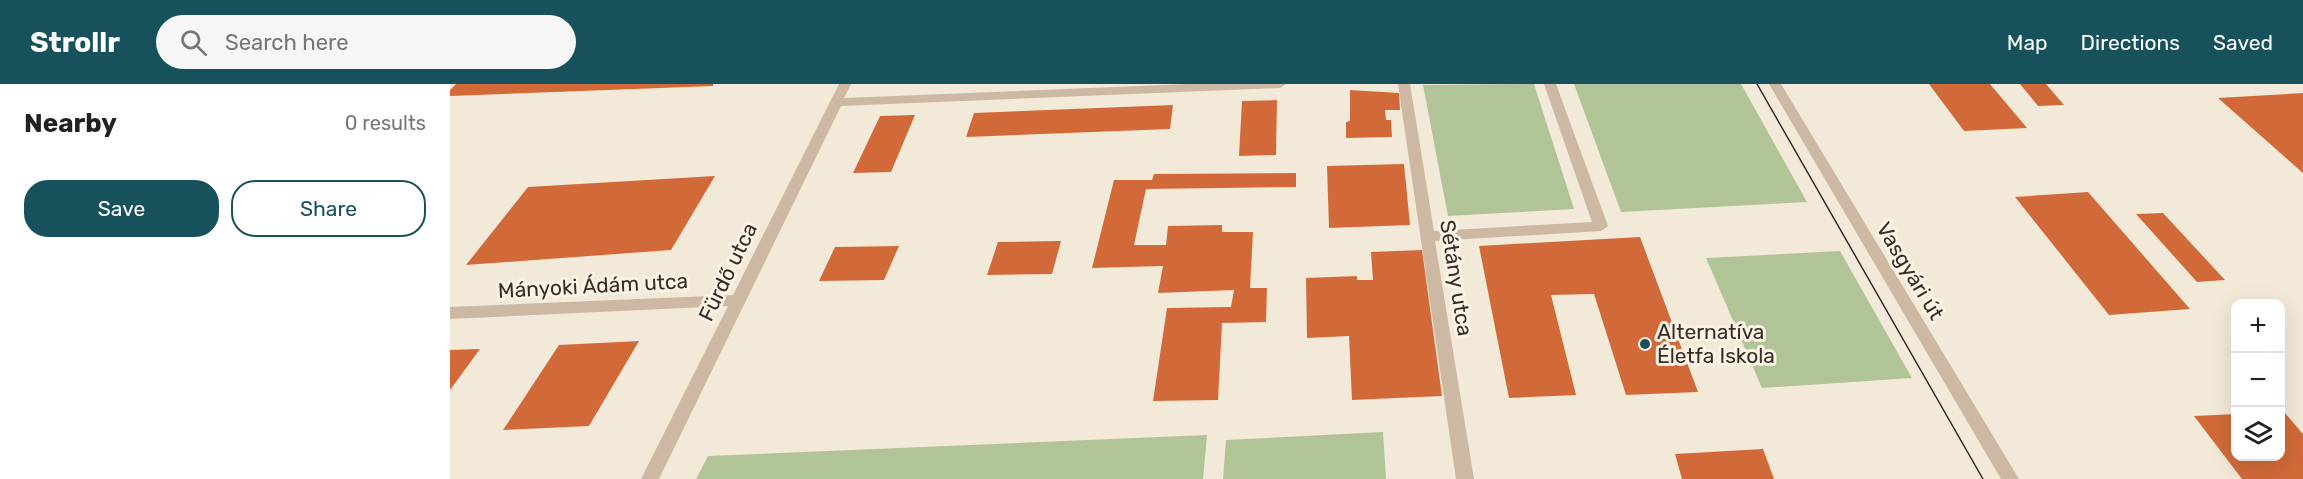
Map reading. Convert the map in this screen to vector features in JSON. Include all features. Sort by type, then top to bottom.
[{"type":"street","name":"Fürdő utca","points":[[650,479],[845,84]]},
{"type":"street","points":[[836,102],[1280,84]]},
{"type":"street","name":"Sétány utca","points":[[1404,84],[1465,479]]},
{"type":"street","points":[[1428,236],[1601,226],[1550,84]]},
{"type":"street","name":"Vasgyári út","points":[[1775,84],[2010,479]]},
{"type":"street","name":"Mányoki Ádám utca","points":[[450,313],[738,300]]},
{"type":"green space","points":[[1534,84],[1574,209],[1448,216],[1423,85]]},
{"type":"green space","points":[[1574,84],[1741,84],[1807,202],[1621,212]]},
{"type":"green space","points":[[1840,251],[1912,378],[1762,388],[1706,258]]},
{"type":"green space","points":[[1383,432],[1386,479],[1223,479],[1226,440]]},
{"type":"green space","points":[[1207,435],[1203,479],[696,479],[708,456]]},
{"type":"building","points":[[456,84],[713,84],[713,86],[450,96],[450,90]]},
{"type":"building","points":[[1929,84],[1990,84],[2027,128],[1964,131]]},
{"type":"building","points":[[2020,84],[2046,84],[2064,105],[2038,106]]},
{"type":"building","points":[[1350,90],[1399,93],[1400,110],[1385,110],[1386,120],[1391,120],[1392,137],[1346,138],[1346,122],[1350,121]]},
{"type":"building","points":[[2303,93],[2303,173],[2218,98]]},
{"type":"building","points":[[1277,100],[1276,155],[1239,156],[1242,101]]},
{"type":"building","points":[[1173,105],[1170,129],[966,137],[974,113]]},
{"type":"building","points":[[915,115],[891,172],[853,173],[880,116]]},
{"type":"building","points":[[1404,164],[1410,225],[1329,228],[1327,166]]},
{"type":"building","points":[[1296,173],[1296,187],[1146,189],[1134,245],[1166,245],[1168,226],[1222,225],[1222,232],[1253,232],[1250,288],[1267,288],[1266,322],[1222,323],[1218,400],[1153,401],[1167,308],[1231,307],[1234,290],[1158,293],[1163,266],[1092,268],[1114,180],[1152,180],[1154,174]]},
{"type":"building","points":[[715,176],[671,250],[466,265],[528,187]]},
{"type":"building","points":[[2088,192],[2190,309],[2109,315],[2015,197]]},
{"type":"building","points":[[2163,213],[2225,280],[2197,282],[2136,214]]},
{"type":"building","name":"Alternatíva Életfa Iskola","points":[[1640,237],[1698,392],[1626,395],[1594,294],[1551,295],[1576,395],[1509,398],[1479,246]]},
{"type":"building","points":[[1061,241],[1052,274],[987,275],[998,242]]},
{"type":"building","points":[[899,246],[884,280],[819,281],[835,247]]},
{"type":"building","points":[[1422,250],[1442,396],[1352,400],[1349,336],[1307,338],[1306,278],[1357,276],[1357,280],[1373,280],[1371,252]]},
{"type":"building","points":[[639,341],[589,426],[503,430],[559,345]]},
{"type":"building","points":[[480,349],[450,390],[450,350]]},
{"type":"building","points":[[2285,413],[2303,434],[2303,479],[2242,479],[2194,416],[2231,414],[2231,461],[2285,461]]},
{"type":"building","points":[[1763,449],[1774,479],[1682,479],[1675,454]]},
{"type":"tram line","points":[[1757,84],[1983,479]]},
{"type":"place","name":"Alternatíva Életfa Iskola","points":[[1645,344]]}]
